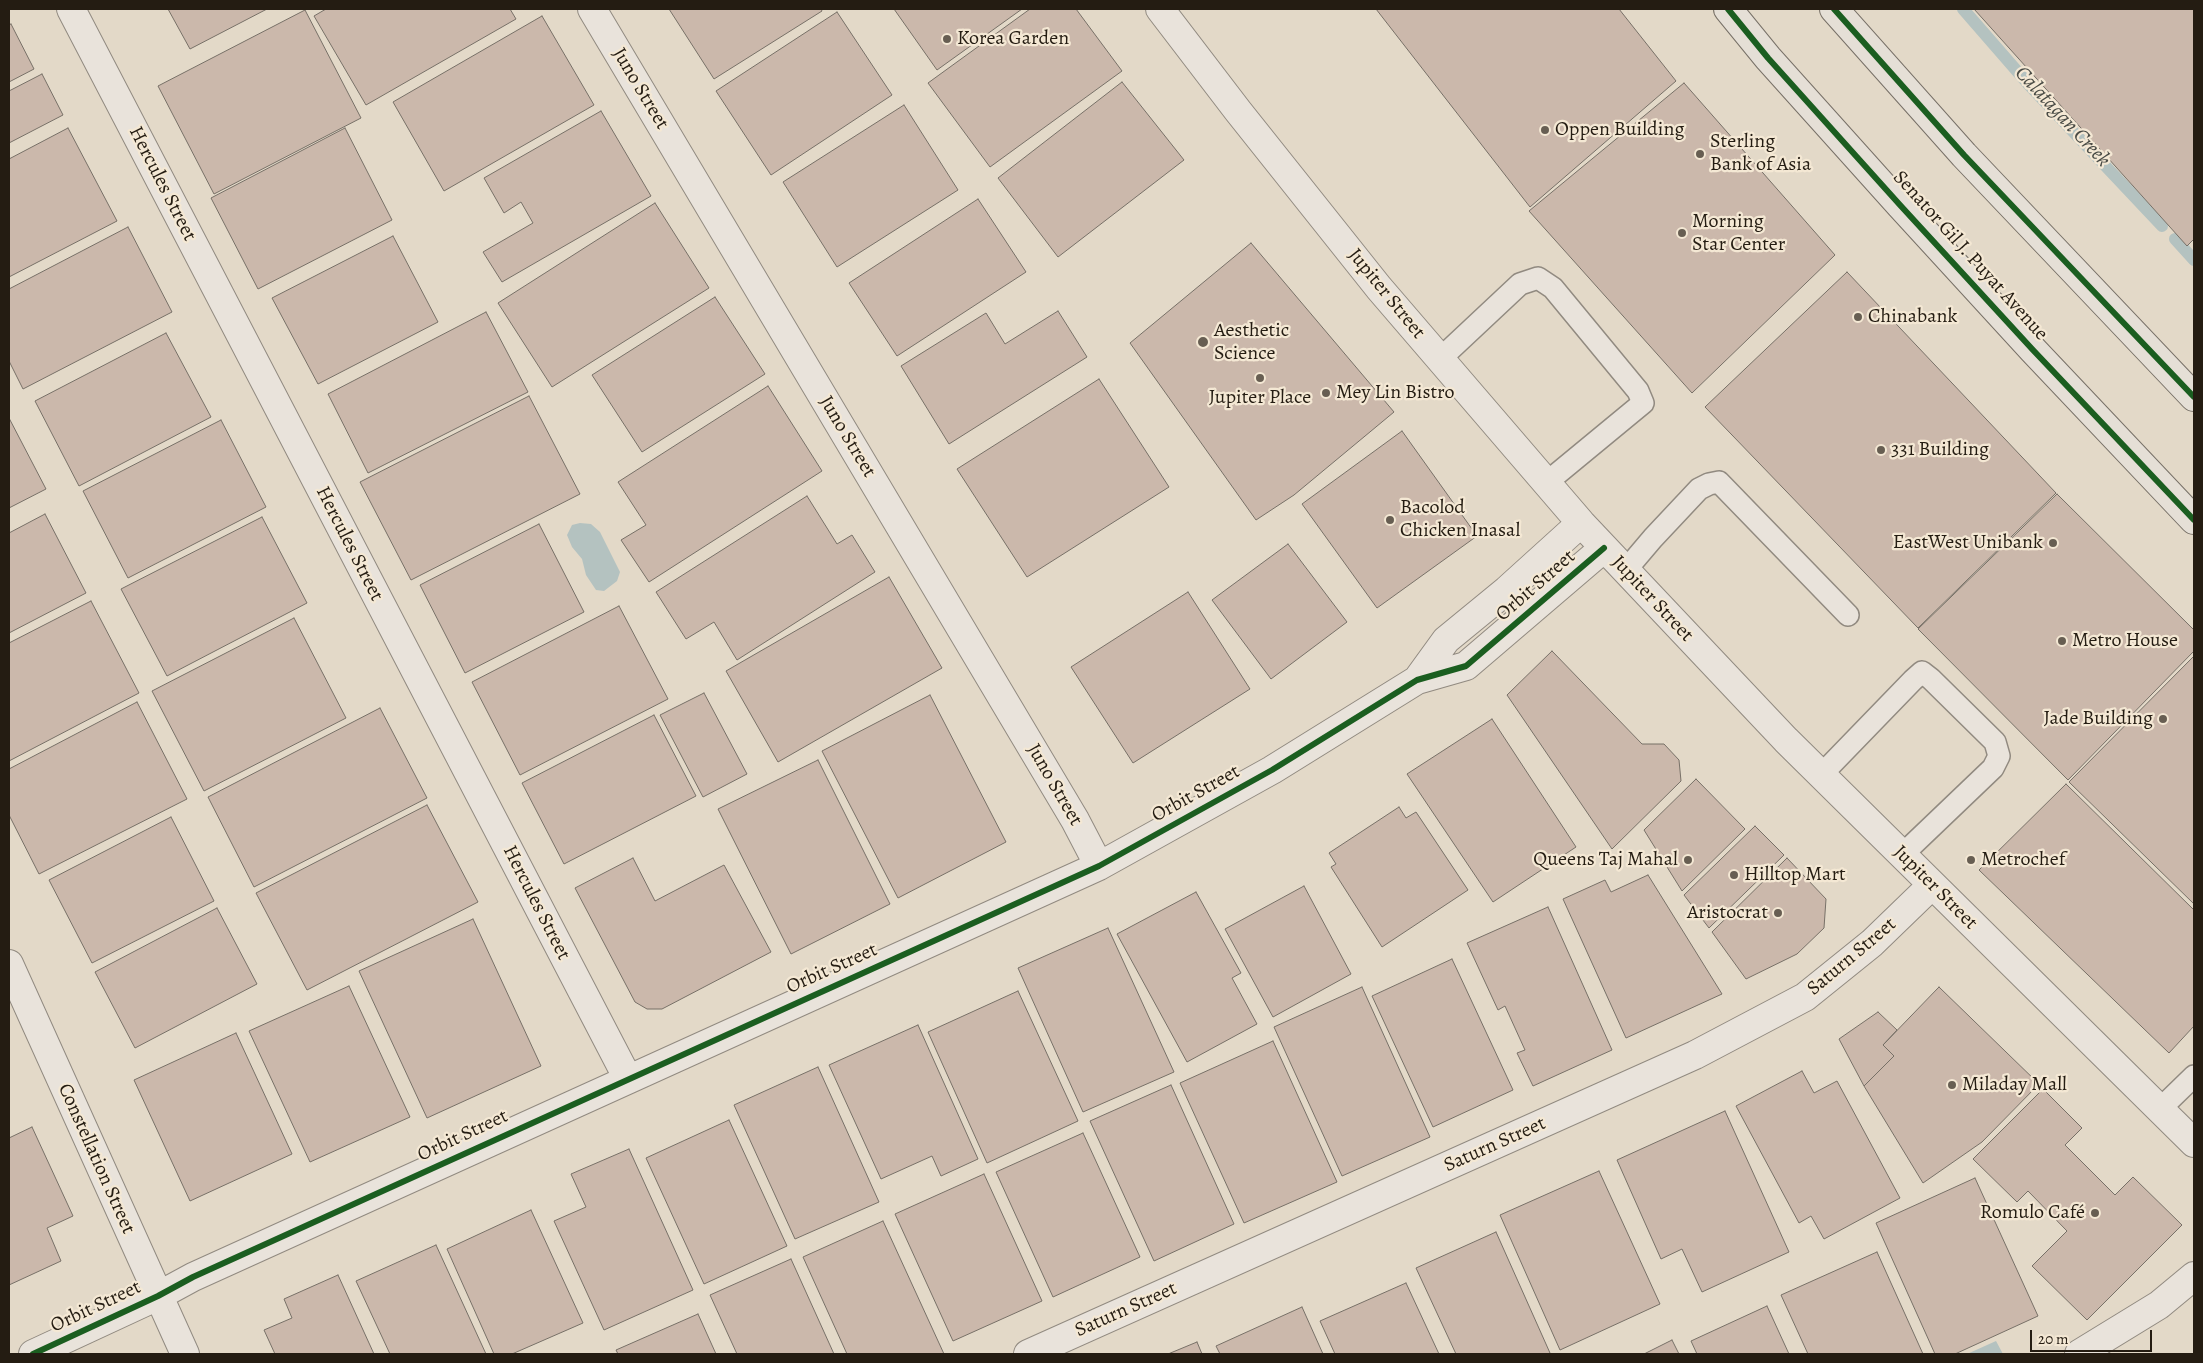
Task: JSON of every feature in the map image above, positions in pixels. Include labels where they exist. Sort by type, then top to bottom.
[{"type":"main road","name":"Senator Gil J. Puyat Avenue","points":[[1728,9],[1768,58],[2033,350],[2194,520]]},
{"type":"main road","points":[[1834,9],[1964,155],[2194,397]]},
{"type":"street","name":"Hercules Street","points":[[71,9],[628,1079]]},
{"type":"street","name":"Juno Street","points":[[592,9],[1070,812],[1100,866]]},
{"type":"street","name":"Jupiter Street","points":[[1160,9],[1238,111],[1379,288],[1581,524],[1821,775],[2194,1143]]},
{"type":"street","name":"Orbit Street","points":[[1417,680],[1446,640],[1581,524]]},
{"type":"street","name":"Orbit Street","points":[[33,1354],[158,1296],[193,1277],[1100,866],[1272,770],[1417,680],[1466,666],[1604,548]]},
{"type":"street","name":"Saturn Street","points":[[1028,1354],[1695,1055],[1805,997],[1872,943],[1932,886]]},
{"type":"street","name":"Constellation Street","points":[[9,964],[184,1354]]},
{"type":"street","points":[[2079,1354],[2159,1305],[2194,1276]]},
{"type":"lane","points":[[1440,359],[1520,284],[1538,278],[1552,288],[1638,391],[1643,403],[1546,483]]},
{"type":"lane","points":[[1625,572],[1653,538],[1700,489],[1709,484],[1719,482],[1848,615]]},
{"type":"lane","points":[[1821,775],[1922,672],[1932,679],[1995,742],[1999,756],[1993,768],[1903,854]]},
{"type":"lane","points":[[2159,1110],[2194,1076]]},
{"type":"shaded area","points":[[580,523],[591,524],[600,532],[620,572],[617,581],[604,591],[596,590],[586,575],[582,559],[572,547],[567,535],[572,525]]},
{"type":"shaded area","points":[[1996,1341],[2003,1354],[1967,1354]]},
{"type":"building","points":[[168,9],[267,9],[190,49]]},
{"type":"building","points":[[326,9],[510,9],[516,19],[366,105],[314,16]]},
{"type":"building","points":[[669,9],[821,9],[822,11],[714,79]]},
{"type":"building","name":"Korea Garden","points":[[894,9],[1022,9],[937,70]]},
{"type":"building","points":[[1030,9],[1076,9],[1122,71],[990,167],[928,83]]},
{"type":"building","name":"Oppen Building","points":[[1376,9],[1619,9],[1676,81],[1530,207]]},
{"type":"building","points":[[1974,9],[2194,9],[2194,239],[2187,246]]},
{"type":"building","points":[[305,10],[361,118],[214,194],[158,86]]},
{"type":"building","points":[[837,12],[892,95],[771,175],[716,91]]},
{"type":"building","points":[[542,16],[594,105],[444,191],[393,102]]},
{"type":"building","points":[[11,24],[34,69],[9,82],[9,25]]},
{"type":"building","points":[[42,74],[63,115],[9,143],[9,91]]},
{"type":"building","points":[[1122,82],[1184,160],[1058,257],[998,178]]},
{"type":"building","name":"Morning Star Center","points":[[1684,83],[1835,255],[1692,393],[1529,211]]},
{"type":"building","points":[[904,105],[958,190],[837,267],[783,182]]},
{"type":"building","points":[[601,111],[651,196],[502,282],[483,252],[533,223],[521,202],[504,213],[484,178]]},
{"type":"building","points":[[68,128],[117,221],[9,277],[9,159]]},
{"type":"building","points":[[345,128],[392,220],[258,289],[211,198]]},
{"type":"building","points":[[978,199],[1026,272],[897,356],[849,283]]},
{"type":"building","points":[[655,203],[709,288],[552,387],[498,303]]},
{"type":"building","points":[[128,227],[172,312],[23,389],[9,361],[9,289]]},
{"type":"building","points":[[393,236],[438,322],[318,384],[272,298]]},
{"type":"building","name":"Jupiter Place","points":[[1251,243],[1394,412],[1294,495],[1256,520],[1130,343]]},
{"type":"building","name":"331 Building","points":[[1847,272],[2056,493],[1918,628],[1705,407]]},
{"type":"building","points":[[715,297],[765,374],[642,452],[592,375]]},
{"type":"building","points":[[1058,311],[1087,357],[949,444],[901,366],[986,313],[1005,344]]},
{"type":"building","points":[[486,312],[528,392],[368,473],[328,394]]},
{"type":"building","points":[[166,333],[211,417],[79,486],[35,401]]},
{"type":"building","points":[[1099,379],[1169,487],[1027,577],[957,469]]},
{"type":"building","points":[[768,386],[822,471],[649,582],[621,540],[646,525],[618,482]]},
{"type":"building","points":[[529,396],[580,494],[411,580],[360,482]]},
{"type":"building","points":[[9,418],[46,489],[9,508]]},
{"type":"building","points":[[221,420],[266,507],[128,578],[83,491]]},
{"type":"building","name":"Bacolod Chicken Inasal","points":[[1402,431],[1477,536],[1377,608],[1302,504]]},
{"type":"building","name":"Metro House","points":[[2057,494],[2194,630],[2194,651],[2068,780],[1918,629]]},
{"type":"building","points":[[807,496],[837,544],[852,535],[875,572],[737,660],[714,622],[686,639],[656,592]]},
{"type":"building","points":[[45,514],[86,593],[9,633],[9,533]]},
{"type":"building","points":[[262,517],[307,603],[167,676],[121,589]]},
{"type":"building","points":[[539,524],[584,612],[465,673],[420,585]]},
{"type":"building","points":[[1288,544],[1347,622],[1271,679],[1212,600]]},
{"type":"building","points":[[889,577],[942,668],[778,762],[726,671]]},
{"type":"building","points":[[1188,592],[1250,689],[1133,763],[1071,667]]},
{"type":"building","points":[[91,601],[139,693],[9,761],[9,643]]},
{"type":"building","points":[[619,606],[668,699],[520,775],[472,682]]},
{"type":"building","points":[[294,618],[346,718],[204,791],[152,691]]},
{"type":"building","points":[[1552,651],[1642,744],[1664,744],[1679,760],[1681,781],[1612,849],[1507,695]]},
{"type":"building","name":"Jade Building","points":[[2194,656],[2194,904],[2069,782]]},
{"type":"building","points":[[704,693],[747,774],[703,797],[660,715]]},
{"type":"building","points":[[930,695],[1006,842],[898,898],[822,751]]},
{"type":"building","points":[[137,702],[187,799],[39,874],[9,815],[9,769]]},
{"type":"building","points":[[380,708],[427,798],[254,887],[208,797]]},
{"type":"building","points":[[654,715],[696,796],[564,864],[522,783]]},
{"type":"building","points":[[1492,719],[1576,847],[1493,902],[1407,774]]},
{"type":"building","points":[[818,760],[890,904],[791,954],[718,809]]},
{"type":"building","name":"Queens Taj Mahal","points":[[1696,779],[1745,829],[1682,891],[1644,830]]},
{"type":"building","points":[[2066,784],[2194,910],[2194,1026],[2169,1053],[1979,870]]},
{"type":"building","points":[[427,805],[478,902],[307,990],[256,893]]},
{"type":"building","points":[[1399,807],[1406,818],[1416,812],[1468,890],[1382,947],[1331,867],[1336,864],[1329,853]]},
{"type":"building","points":[[171,817],[214,901],[92,963],[49,880]]},
{"type":"building","name":"Hilltop Mart","points":[[1755,826],[1784,855],[1709,928],[1684,895]]},
{"type":"building","points":[[633,858],[655,901],[724,865],[771,952],[662,1009],[647,1009],[635,1002],[575,888]]},
{"type":"building","name":"Aristocrat","points":[[1787,858],[1826,899],[1824,928],[1797,954],[1746,979],[1712,932]]},
{"type":"building","points":[[1648,875],[1722,994],[1626,1038],[1563,899],[1605,880],[1611,892]]},
{"type":"building","points":[[1304,886],[1351,974],[1273,1017],[1225,929]]},
{"type":"building","points":[[1196,892],[1241,973],[1232,978],[1257,1024],[1187,1062],[1117,934]]},
{"type":"building","points":[[1548,907],[1612,1050],[1533,1086],[1517,1053],[1525,1050],[1505,1006],[1498,1010],[1467,943]]},
{"type":"building","points":[[217,908],[257,984],[135,1048],[95,972]]},
{"type":"building","points":[[473,919],[541,1066],[427,1118],[359,971]]},
{"type":"building","points":[[1108,928],[1174,1072],[1083,1112],[1018,968]]},
{"type":"building","points":[[1452,959],[1513,1090],[1433,1127],[1372,996]]},
{"type":"building","points":[[349,986],[410,1117],[310,1162],[249,1031]]},
{"type":"building","points":[[1362,987],[1430,1137],[1342,1176],[1274,1027]]},
{"type":"building","name":"Miladay Mall","points":[[1939,987],[2039,1084],[1982,1142],[1923,1183],[1864,1086],[1894,1056],[1883,1045]]},
{"type":"building","points":[[1018,991],[1078,1121],[987,1163],[928,1032]]},
{"type":"building","points":[[1878,1012],[1897,1030],[1883,1045],[1894,1056],[1864,1086],[1839,1039]]},
{"type":"building","points":[[918,1025],[978,1159],[941,1176],[932,1156],[881,1179],[829,1065]]},
{"type":"building","points":[[236,1033],[292,1154],[190,1201],[134,1080]]},
{"type":"building","points":[[1273,1041],[1337,1182],[1244,1223],[1180,1083]]},
{"type":"building","points":[[818,1067],[879,1202],[795,1239],[734,1105]]},
{"type":"building","points":[[1802,1071],[1814,1093],[1837,1081],[1900,1198],[1824,1239],[1811,1216],[1799,1223],[1736,1106]]},
{"type":"building","points":[[1171,1085],[1234,1224],[1154,1261],[1090,1121]]},
{"type":"building","points":[[2043,1089],[2082,1128],[2065,1145],[2115,1195],[2133,1177],[2182,1225],[2087,1320],[2032,1266],[2067,1231],[2028,1191],[2017,1202],[1973,1159]]},
{"type":"building","points":[[1725,1111],[1789,1252],[1702,1292],[1682,1249],[1661,1259],[1617,1160]]},
{"type":"building","points":[[729,1120],[787,1246],[704,1284],[646,1158]]},
{"type":"building","points":[[32,1127],[73,1216],[47,1228],[61,1261],[9,1285],[9,1138]]},
{"type":"building","points":[[1083,1133],[1140,1257],[1053,1297],[996,1172]]},
{"type":"building","points":[[629,1149],[693,1290],[604,1330],[554,1221],[586,1207],[571,1174]]},
{"type":"building","points":[[1599,1171],[1660,1304],[1560,1350],[1500,1215]]},
{"type":"building","points":[[984,1174],[1042,1301],[953,1341],[895,1214]]},
{"type":"building","points":[[1975,1178],[2038,1316],[1955,1354],[1935,1354],[1876,1223]]},
{"type":"building","points":[[531,1210],[583,1323],[512,1354],[494,1354],[447,1249]]},
{"type":"building","points":[[883,1221],[944,1354],[847,1354],[803,1257]]},
{"type":"building","points":[[1496,1232],[1550,1353],[1456,1354],[1416,1268]]},
{"type":"building","points":[[436,1245],[486,1354],[390,1354],[356,1281]]},
{"type":"building","points":[[1877,1252],[1923,1354],[1808,1354],[1781,1295]]},
{"type":"building","points":[[791,1259],[834,1354],[737,1354],[710,1295]]},
{"type":"building","points":[[338,1275],[374,1354],[275,1354],[264,1330],[292,1318],[284,1299]]},
{"type":"building","points":[[1406,1283],[1439,1354],[1335,1354],[1320,1321]]},
{"type":"building","points":[[1767,1306],[1789,1354],[1697,1354],[1691,1341]]},
{"type":"building","points":[[1302,1307],[1323,1354],[1220,1354],[1216,1346]]},
{"type":"building","points":[[698,1314],[716,1354],[618,1354],[616,1350]]},
{"type":"building","points":[[1672,1340],[1679,1354],[1644,1354]]},
{"type":"building","points":[[1197,1342],[1202,1354],[1168,1354]]},
{"type":"waterway","name":"Calatagan Creek","points":[[1963,9],[2030,86],[2162,226]]},
{"type":"waterway","name":"Calatagan Creek","points":[[2175,239],[2194,260]]},
{"type":"cycle path","points":[[1728,9],[1768,58],[1900,205],[2033,350],[2194,520]]},
{"type":"cycle path","points":[[1834,9],[1964,155],[2194,397]]},
{"type":"cycle path","points":[[33,1354],[158,1296],[193,1277],[1099,866],[1272,770],[1417,680],[1466,666],[1604,548]]},
{"type":"place","name":"Korea Garden","points":[[947,39]]},
{"type":"place","name":"Oppen Building","points":[[1545,130]]},
{"type":"place","name":"Sterling Bank of Asia","points":[[1700,154]]},
{"type":"place","name":"Morning Star Center","points":[[1682,233]]},
{"type":"place","name":"Chinabank","points":[[1858,317]]},
{"type":"place","name":"Aesthetic Science","points":[[1203,342]]},
{"type":"place","name":"Jupiter Place","points":[[1260,378]]},
{"type":"place","name":"Mey Lin Bistro","points":[[1326,393]]},
{"type":"place","name":"331 Building","points":[[1881,450]]},
{"type":"place","name":"Bacolod Chicken Inasal","points":[[1390,520]]},
{"type":"place","name":"EastWest Unibank","points":[[2053,543]]},
{"type":"place","name":"Metro House","points":[[2062,641]]},
{"type":"place","name":"Jade Building","points":[[2163,719]]},
{"type":"place","name":"Queens Taj Mahal","points":[[1688,860]]},
{"type":"place","name":"Metrochef","points":[[1971,860]]},
{"type":"place","name":"Hilltop Mart","points":[[1734,875]]},
{"type":"place","name":"Aristocrat","points":[[1778,913]]},
{"type":"place","name":"Miladay Mall","points":[[1952,1085]]},
{"type":"place","name":"Romulo Café","points":[[2095,1213]]}]
